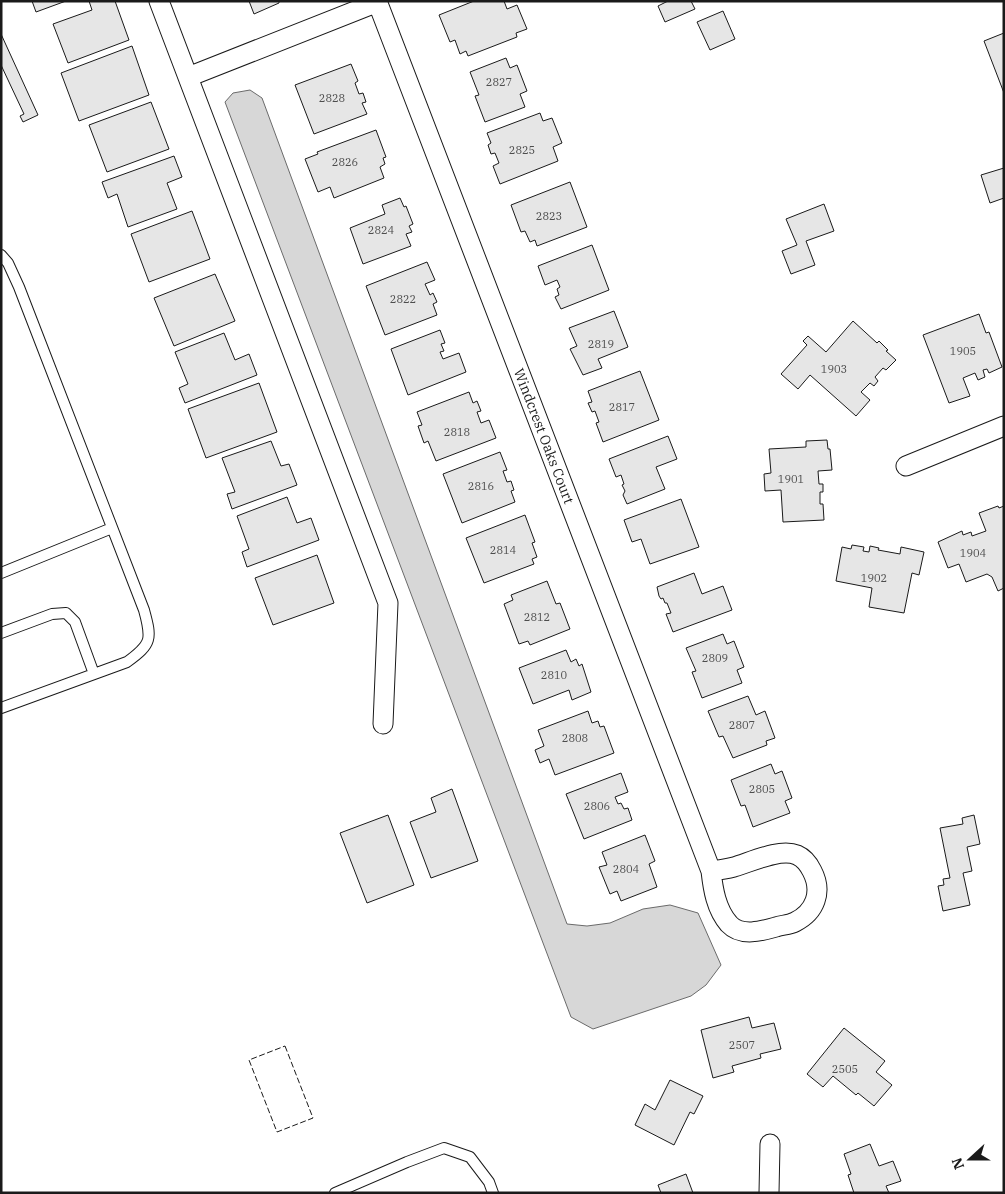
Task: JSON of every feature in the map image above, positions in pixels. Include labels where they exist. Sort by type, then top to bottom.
[{"type":"street","points":[[159,1],[388,603],[383,724]]},
{"type":"street","points":[[188,77],[378,2]]},
{"type":"street","name":"Windcrest Oaks Court","points":[[378,2],[711,870],[714,895],[722,914],[730,925],[744,932],[763,931],[794,922],[809,912],[817,899],[818,886],[814,874],[807,862],[797,855],[775,854],[732,868],[711,870]]},
{"type":"street","points":[[906,466],[1004,426]]},
{"type":"street","points":[[769,1193],[770,1144]]},
{"type":"lane","points":[[1,256],[8,263],[19,288],[144,610],[149,629],[148,642],[140,653],[127,662],[1,708]]},
{"type":"lane","points":[[1,573],[112,528]]},
{"type":"lane","points":[[1,633],[52,614],[66,613],[75,622],[94,674]]},
{"type":"lane","points":[[335,1193],[444,1148],[470,1157],[489,1182],[493,1193]]},
{"type":"shaded area","points":[[250,90],[262,98],[567,924],[587,926],[610,923],[643,909],[670,905],[698,913],[721,965],[706,985],[691,996],[593,1029],[571,1017],[225,102],[233,93]]},
{"type":"building","points":[[32,1],[66,1],[36,12]]},
{"type":"building","points":[[89,1],[115,1],[129,40],[68,63],[53,24],[92,10]]},
{"type":"building","points":[[249,1],[279,1],[279,3],[254,14]]},
{"type":"building","points":[[474,1],[504,1],[507,9],[517,5],[527,29],[516,33],[517,37],[468,56],[466,51],[460,54],[455,40],[450,42],[439,15]]},
{"type":"building","points":[[668,1],[691,1],[695,9],[665,22],[658,6]]},
{"type":"building","points":[[723,11],[735,39],[710,50],[697,22]]},
{"type":"building","points":[[1004,33],[1004,93],[984,41]]},
{"type":"building","points":[[1,34],[38,115],[23,122],[20,116],[24,114],[1,65]]},
{"type":"building","points":[[132,46],[149,95],[79,121],[61,73]]},
{"type":"building","points":[[506,58],[510,68],[517,65],[527,91],[520,94],[525,107],[485,122],[475,96],[479,95],[470,72]]},
{"type":"building","points":[[351,64],[358,81],[355,83],[359,94],[363,93],[366,102],[362,103],[367,114],[314,134],[295,85]]},
{"type":"building","points":[[151,102],[169,149],[107,172],[89,125]]},
{"type":"building","points":[[540,113],[543,121],[552,118],[562,143],[553,147],[558,161],[500,184],[493,166],[499,163],[495,153],[491,154],[488,145],[491,143],[487,133]]},
{"type":"building","points":[[376,130],[386,157],[383,158],[385,164],[380,167],[384,178],[334,198],[330,187],[318,192],[305,159],[318,154],[317,152]]},
{"type":"building","points":[[174,156],[182,177],[167,183],[177,209],[128,227],[117,194],[108,198],[102,182]]},
{"type":"building","points":[[1004,168],[1004,198],[990,203],[981,175]]},
{"type":"building","points":[[570,182],[587,227],[537,246],[535,240],[530,242],[525,231],[521,232],[511,205]]},
{"type":"building","points":[[400,198],[404,207],[406,206],[413,224],[409,226],[412,232],[406,234],[411,246],[363,264],[350,228],[385,214],[382,205]]},
{"type":"building","points":[[824,204],[834,231],[806,241],[815,265],[791,274],[782,251],[797,245],[786,219]]},
{"type":"building","points":[[192,211],[210,259],[149,282],[131,234]]},
{"type":"building","points":[[592,245],[609,290],[561,309],[555,297],[559,295],[557,289],[560,287],[557,280],[545,285],[538,266]]},
{"type":"building","points":[[427,262],[435,280],[425,284],[430,295],[433,293],[437,302],[433,304],[437,315],[385,335],[366,286]]},
{"type":"building","points":[[215,274],[235,321],[174,346],[154,298]]},
{"type":"building","points":[[614,311],[628,347],[598,359],[602,368],[583,375],[570,349],[577,346],[569,328]]},
{"type":"building","points":[[979,314],[986,333],[989,332],[1002,367],[989,373],[987,369],[983,370],[985,377],[978,380],[975,373],[963,378],[970,396],[949,403],[923,335]]},
{"type":"building","points":[[853,321],[877,343],[879,341],[896,360],[886,370],[883,368],[875,377],[878,381],[874,386],[870,383],[861,392],[870,400],[856,416],[810,375],[798,389],[781,374],[807,345],[803,341],[808,336],[826,352]]},
{"type":"building","points":[[440,330],[445,343],[441,344],[444,351],[440,352],[443,359],[459,353],[466,372],[408,395],[391,349]]},
{"type":"building","points":[[224,333],[235,360],[249,354],[257,375],[185,403],[179,388],[188,384],[175,352]]},
{"type":"building","points":[[640,371],[659,420],[603,442],[596,423],[599,422],[595,411],[592,412],[588,403],[592,402],[588,391]]},
{"type":"building","points":[[259,383],[277,432],[206,458],[188,409]]},
{"type":"building","points":[[469,392],[473,403],[477,401],[481,411],[477,412],[481,423],[489,420],[496,438],[436,461],[428,441],[424,443],[418,426],[422,425],[417,412]]},
{"type":"building","points":[[668,436],[677,459],[656,467],[665,489],[627,504],[623,495],[625,491],[621,475],[616,477],[609,459]]},
{"type":"building","points":[[827,440],[832,470],[818,471],[819,484],[823,484],[823,492],[820,492],[820,504],[823,504],[824,520],[783,522],[781,490],[765,491],[764,474],[771,473],[769,449],[806,447],[806,441]]},
{"type":"building","points":[[271,441],[281,466],[289,464],[297,485],[232,509],[227,494],[235,492],[222,458]]},
{"type":"building","points":[[500,452],[507,470],[503,471],[507,482],[511,481],[514,490],[511,491],[515,502],[462,523],[443,474]]},
{"type":"building","points":[[287,497],[297,523],[311,518],[319,540],[247,567],[242,552],[249,549],[237,516]]},
{"type":"building","points":[[681,499],[699,547],[650,564],[641,539],[632,542],[624,520]]},
{"type":"building","points":[[998,506],[999,508],[1004,506],[1004,588],[998,591],[992,577],[987,574],[966,582],[959,564],[948,568],[938,542],[962,531],[963,535],[971,532],[972,536],[986,531],[979,513]]},
{"type":"building","points":[[525,515],[535,542],[532,543],[537,557],[532,559],[534,564],[484,583],[466,538]]},
{"type":"building","points":[[852,545],[864,547],[863,551],[869,552],[870,546],[879,548],[878,550],[900,554],[901,547],[924,552],[919,575],[912,573],[904,613],[869,607],[872,588],[836,581],[842,547],[851,549]]},
{"type":"building","points":[[317,555],[334,603],[273,625],[255,578]]},
{"type":"building","points":[[694,573],[702,594],[723,586],[732,610],[673,632],[666,614],[671,613],[667,603],[659,596],[657,587]]},
{"type":"building","points":[[547,581],[556,604],[560,603],[570,629],[530,645],[528,641],[519,644],[504,604],[513,600],[511,595]]},
{"type":"building","points":[[723,634],[727,644],[734,641],[744,667],[737,670],[742,683],[702,698],[692,672],[696,671],[686,648]]},
{"type":"building","points":[[566,650],[571,662],[576,659],[579,666],[582,664],[591,692],[572,700],[569,690],[533,704],[519,668]]},
{"type":"building","points":[[748,696],[756,715],[765,711],[775,738],[766,741],[767,745],[733,758],[723,736],[719,737],[708,711]]},
{"type":"building","points":[[588,711],[592,723],[598,721],[600,727],[604,726],[614,753],[555,775],[549,759],[540,763],[535,750],[544,746],[538,730]]},
{"type":"building","points":[[771,764],[775,774],[782,771],[792,798],[785,801],[790,813],[753,827],[745,805],[741,806],[731,780]]},
{"type":"building","points":[[621,773],[628,792],[615,797],[618,804],[621,803],[624,809],[628,808],[632,820],[584,839],[566,794]]},
{"type":"building","points":[[452,789],[478,861],[431,878],[410,822],[436,812],[431,798]]},
{"type":"building","points":[[388,815],[414,885],[367,903],[340,833]]},
{"type":"building","points":[[974,815],[980,844],[967,847],[972,871],[963,873],[970,905],[943,911],[938,886],[944,885],[943,879],[950,878],[940,828],[963,824],[962,818]]},
{"type":"building","points":[[645,835],[655,861],[649,864],[657,887],[621,901],[617,891],[610,894],[599,867],[607,865],[602,852]]},
{"type":"building","points":[[749,1017],[752,1028],[774,1023],[781,1049],[760,1054],[761,1058],[732,1066],[734,1072],[713,1078],[701,1030]]},
{"type":"building","points":[[844,1028],[885,1061],[876,1072],[892,1085],[874,1106],[858,1093],[856,1095],[833,1076],[823,1087],[807,1074]]},
{"type":"building","points":[[670,1080],[703,1096],[694,1114],[690,1112],[674,1145],[635,1125],[645,1104],[655,1110]]},
{"type":"building","points":[[870,1144],[879,1166],[893,1161],[901,1181],[886,1186],[889,1193],[854,1193],[848,1175],[851,1174],[844,1154]]},
{"type":"building","points":[[686,1174],[693,1193],[661,1193],[658,1185]]},
{"type":"fence","points":[[285,1046],[313,1118],[277,1132],[249,1060],[285,1046]]}]
